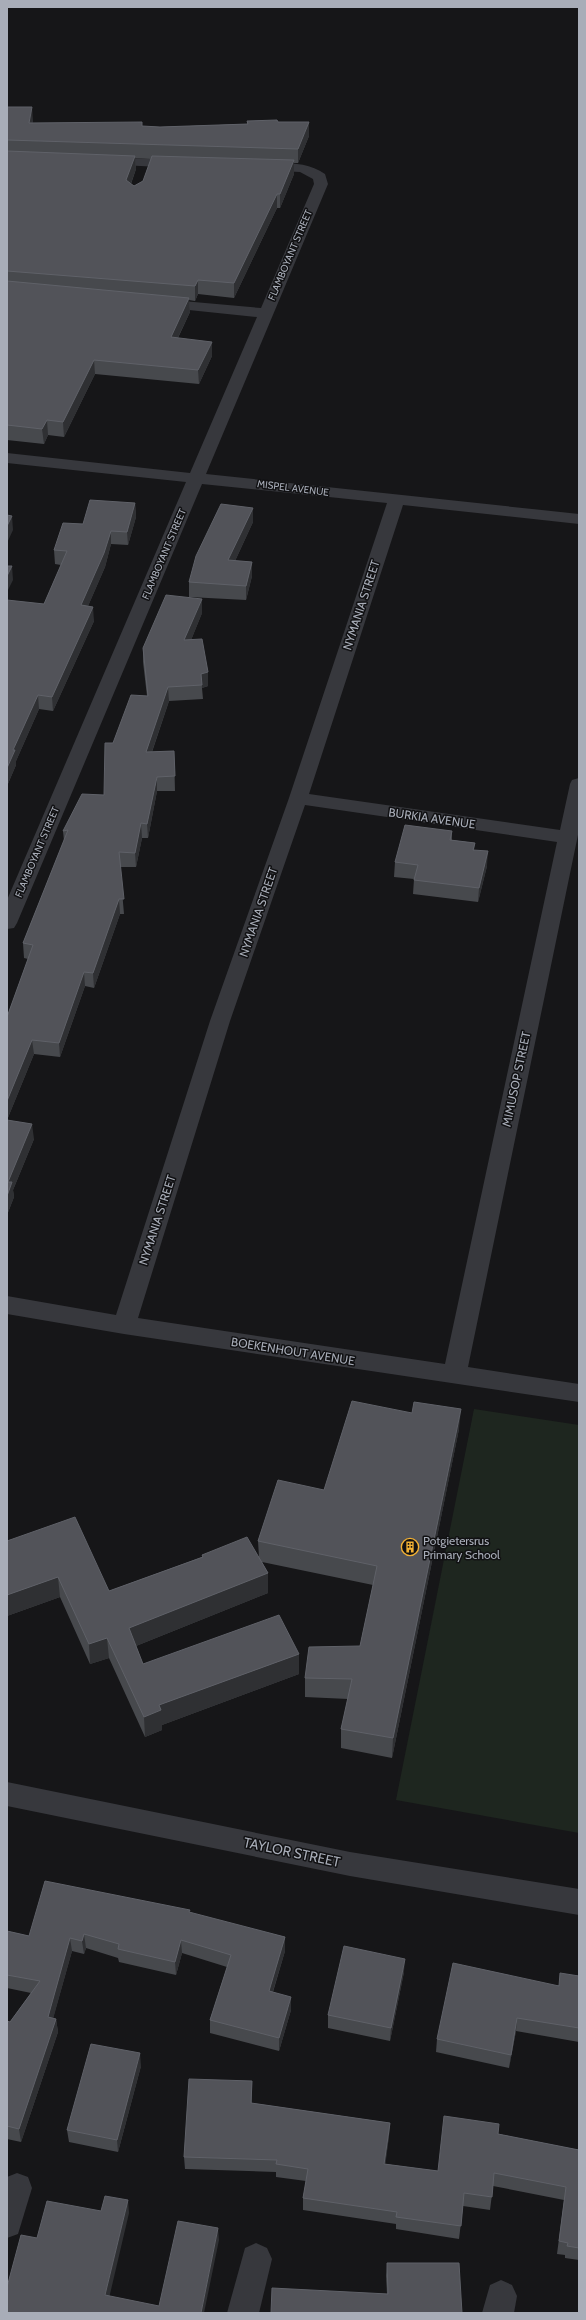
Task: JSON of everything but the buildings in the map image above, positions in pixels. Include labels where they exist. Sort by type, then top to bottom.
[{"type":"street","points":[[96,161],[145,169],[195,164]]},
{"type":"street","name":"FLAMBOYANT STREET","points":[[7,923],[321,184],[320,177],[315,172],[305,169],[250,166]]},
{"type":"street","points":[[148,302],[266,313]]},
{"type":"street","name":"MISPEL AVENUE","points":[[7,458],[197,477],[579,520]]},
{"type":"street","name":"NYMANIA STREET","points":[[124,1325],[220,1021],[298,798],[396,500]]},
{"type":"street","name":"MIMUSOP STREET","points":[[455,1375],[566,837],[579,784]]},
{"type":"street","name":"BURKIA AVENUE","points":[[298,798],[566,837]]},
{"type":"street","name":"BOEKENHOUT AVENUE","points":[[7,1305],[124,1325],[579,1393]]},
{"type":"street","name":"TAYLOR STREET","points":[[7,1794],[350,1864],[579,1902]]},
{"type":"street","points":[[7,2223],[17,2188]]},
{"type":"street","points":[[243,2313],[256,2259]]},
{"type":"shaded area","points":[[474,1409],[579,1425],[579,1833],[396,1800]]},
{"type":"place","name":"Potgietersrus Primary School","points":[[410,1547]]}]
